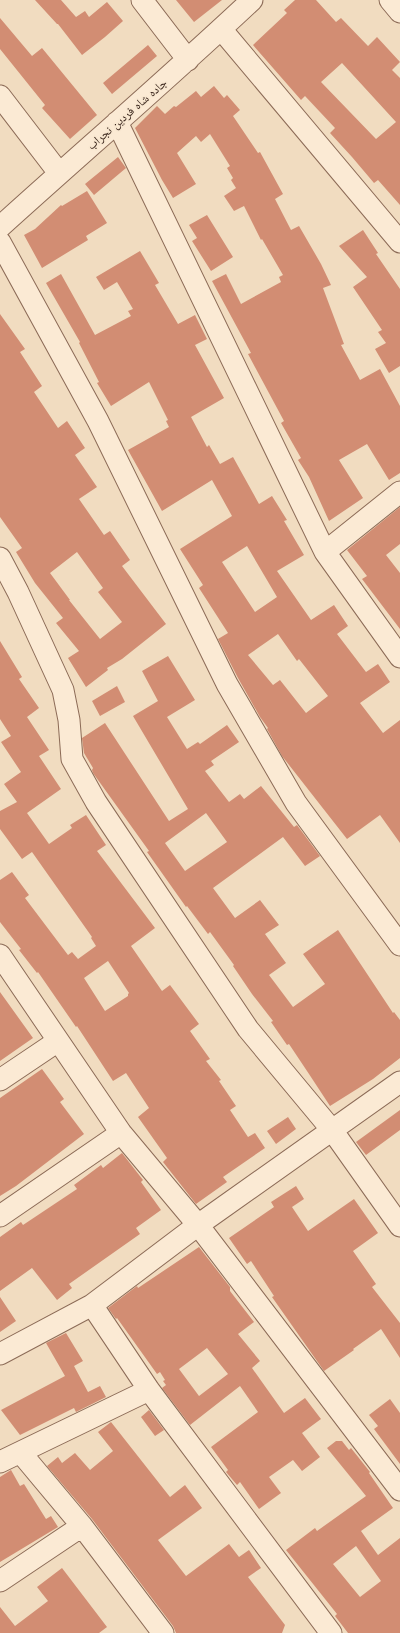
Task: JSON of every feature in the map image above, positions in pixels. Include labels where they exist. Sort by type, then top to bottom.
[{"type":"street","points":[[142,0],[188,60]]},
{"type":"street","name":"جاده شاه فردین نجراب","points":[[0,227],[188,60],[252,0]]},
{"type":"street","points":[[390,0],[400,12]]},
{"type":"street","points":[[221,29],[400,242]]},
{"type":"street","points":[[0,96],[59,173]]},
{"type":"street","points":[[117,122],[325,552],[400,657]]},
{"type":"street","points":[[0,242],[98,421],[231,691],[296,804],[400,945]]},
{"type":"street","points":[[325,552],[400,492]]},
{"type":"street","points":[[0,558],[18,592],[64,690],[69,720],[72,759],[96,802],[248,1029],[332,1130],[400,1226]]},
{"type":"street","points":[[0,955],[121,1133],[198,1225],[400,1490]]},
{"type":"street","points":[[0,1080],[58,1040]]},
{"type":"street","points":[[0,1354],[92,1305],[198,1225],[400,1082]]},
{"type":"street","points":[[0,1216],[121,1133]]},
{"type":"street","points":[[92,1305],[149,1390],[331,1633]]},
{"type":"street","points":[[0,1462],[149,1390]]},
{"type":"street","points":[[21,1452],[82,1526],[163,1633]]},
{"type":"street","points":[[0,1582],[82,1526]]},
{"type":"building","points":[[35,0],[61,0],[76,17],[85,11],[89,17],[107,2],[123,21],[82,55],[58,24]]},
{"type":"building","points":[[176,0],[222,0],[194,22]]},
{"type":"building","points":[[295,0],[316,0],[336,22],[341,18],[368,46],[377,37],[400,62],[392,70],[400,78],[400,205],[378,180],[374,183],[330,133],[335,128],[305,96],[301,100],[253,45],[287,13],[284,10]],"holes":[[[342,63],[396,122],[376,139],[321,82]]]},
{"type":"building","points":[[0,18],[32,56],[42,48],[97,115],[70,139],[42,108],[45,105],[0,49]]},
{"type":"building","points":[[148,45],[157,56],[112,94],[103,83]]},
{"type":"building","points":[[214,86],[224,98],[227,95],[240,110],[233,116],[258,153],[260,152],[283,194],[275,199],[291,230],[299,226],[321,264],[331,285],[323,288],[344,344],[341,345],[360,380],[380,369],[400,406],[400,473],[389,480],[367,444],[339,460],[363,498],[329,521],[309,477],[298,460],[301,458],[281,423],[284,421],[248,354],[251,353],[212,281],[226,274],[241,304],[281,282],[279,277],[283,275],[262,239],[261,240],[244,206],[234,211],[224,196],[236,188],[231,180],[233,178],[227,168],[230,166],[210,134],[201,142],[196,136],[177,153],[196,184],[173,198],[135,128],[157,106],[165,114],[196,91],[201,97]]},
{"type":"building","points":[[118,157],[126,168],[94,195],[85,184]]},
{"type":"building","points":[[87,191],[107,223],[86,236],[88,240],[42,268],[24,235],[35,229],[61,205],[62,206]]},
{"type":"building","points":[[207,215],[233,257],[211,271],[192,241],[197,238],[189,225]]},
{"type":"building","points":[[363,230],[378,253],[376,254],[400,289],[400,366],[389,373],[375,349],[386,343],[378,332],[382,330],[353,287],[367,277],[339,246]]},
{"type":"building","points":[[140,251],[159,283],[155,285],[178,324],[195,315],[207,339],[195,345],[224,398],[191,417],[207,447],[209,445],[220,464],[233,457],[259,504],[272,496],[287,520],[284,521],[304,555],[277,571],[311,620],[334,605],[348,626],[337,634],[366,672],[378,664],[390,682],[360,703],[383,733],[400,720],[400,843],[380,815],[347,839],[282,756],[267,729],[268,728],[260,717],[238,678],[218,639],[228,633],[199,588],[203,585],[180,549],[232,516],[212,480],[162,511],[128,450],[169,427],[166,421],[168,420],[149,382],[111,406],[97,383],[99,382],[79,343],[80,342],[46,283],[61,274],[95,335],[131,316],[128,311],[133,309],[117,282],[104,290],[96,277]],"holes":[[[247,546],[277,597],[255,612],[222,562]],[[278,634],[297,661],[299,659],[328,696],[306,713],[280,680],[273,685],[248,655]]]},
{"type":"building","points":[[0,314],[25,349],[20,352],[42,386],[34,392],[58,428],[67,421],[85,448],[75,455],[97,487],[79,499],[104,535],[110,531],[130,560],[122,566],[166,624],[122,659],[107,668],[108,670],[86,687],[68,658],[79,651],[56,623],[63,618],[35,583],[16,552],[22,548],[0,517]],"holes":[[[77,552],[103,588],[98,592],[122,622],[100,639],[50,573]]]},
{"type":"building","points":[[400,507],[400,544],[386,555],[400,573],[400,629],[362,579],[367,576],[347,550]]},
{"type":"building","points":[[0,641],[22,677],[19,679],[39,708],[27,717],[49,750],[39,756],[61,789],[27,813],[49,844],[72,828],[70,825],[86,815],[106,845],[97,851],[155,928],[131,946],[162,991],[170,985],[199,1024],[190,1031],[210,1059],[206,1061],[221,1080],[219,1081],[236,1106],[230,1110],[248,1137],[255,1133],[265,1148],[223,1177],[227,1182],[196,1204],[163,1162],[167,1158],[138,1117],[149,1108],[126,1073],[113,1081],[77,1026],[76,1027],[38,972],[37,973],[19,950],[21,949],[0,922],[0,880],[12,872],[29,895],[25,898],[68,955],[72,952],[78,959],[96,946],[91,938],[92,937],[32,852],[22,859],[0,829],[0,811],[17,802],[4,784],[21,772],[1,742],[11,736],[0,719]],"holes":[[[108,961],[129,993],[128,996],[105,1011],[84,978]]]},
{"type":"building","points":[[168,656],[195,700],[167,717],[187,749],[198,742],[200,744],[227,725],[239,742],[211,761],[214,765],[205,771],[229,802],[240,794],[244,799],[261,786],[294,827],[297,825],[320,856],[305,866],[283,837],[213,888],[235,918],[260,900],[279,925],[265,934],[286,963],[269,975],[293,1007],[325,984],[303,954],[338,930],[393,1013],[394,1012],[400,1020],[400,1058],[373,1079],[330,1106],[289,1044],[287,1045],[271,1022],[273,1021],[252,994],[233,966],[234,965],[210,932],[208,934],[187,906],[186,907],[147,852],[149,851],[93,773],[93,768],[84,753],[82,738],[105,723],[169,821],[188,809],[133,716],[158,701],[142,671]],"holes":[[[206,813],[227,842],[185,871],[165,843]]]},
{"type":"building","points":[[117,686],[125,702],[100,716],[92,701]]},
{"type":"building","points":[[0,992],[33,1038],[0,1061]]},
{"type":"building","points":[[42,1069],[64,1099],[60,1102],[84,1134],[16,1186],[0,1196],[0,1098]]},
{"type":"building","points":[[400,1110],[400,1130],[366,1155],[356,1142]]},
{"type":"building","points":[[288,1117],[296,1129],[276,1144],[267,1131]]},
{"type":"building","points":[[122,1153],[143,1180],[141,1182],[161,1210],[136,1228],[140,1234],[69,1284],[72,1288],[57,1300],[32,1268],[0,1291],[0,1237],[21,1222],[23,1225],[77,1189],[74,1185],[101,1165],[103,1168]]},
{"type":"building","points":[[296,1186],[304,1199],[292,1207],[308,1231],[354,1199],[378,1233],[353,1251],[376,1284],[372,1287],[400,1323],[400,1358],[381,1329],[324,1371],[272,1297],[274,1296],[251,1261],[247,1264],[229,1238],[274,1207],[271,1202]]},
{"type":"building","points":[[199,1247],[230,1287],[230,1291],[254,1322],[238,1334],[260,1361],[252,1368],[284,1413],[305,1398],[321,1419],[302,1433],[320,1457],[302,1471],[293,1460],[269,1477],[281,1493],[259,1509],[240,1482],[237,1485],[226,1472],[228,1470],[211,1447],[258,1412],[240,1386],[190,1425],[162,1388],[166,1385],[160,1372],[157,1374],[117,1318],[116,1319],[108,1308],[137,1286],[138,1288]],"holes":[[[207,1348],[228,1374],[199,1396],[179,1369]]]},
{"type":"building","points":[[0,1297],[16,1321],[0,1332]]},
{"type":"building","points":[[66,1333],[83,1361],[74,1366],[88,1392],[100,1386],[106,1397],[76,1412],[74,1408],[20,1435],[1,1410],[65,1376],[46,1343]]},
{"type":"building","points":[[390,1399],[400,1413],[400,1464],[374,1429],[378,1426],[369,1415]]},
{"type":"building","points":[[149,1410],[164,1430],[155,1436],[141,1417]]},
{"type":"building","points":[[111,1422],[170,1497],[185,1485],[202,1508],[158,1540],[186,1576],[229,1544],[239,1557],[249,1550],[261,1568],[248,1577],[285,1625],[282,1633],[176,1633],[173,1626],[92,1519],[47,1466],[58,1457],[62,1463],[75,1453],[90,1470],[113,1451],[98,1432]]},
{"type":"building","points":[[336,1441],[342,1441],[349,1450],[351,1448],[370,1472],[369,1473],[393,1508],[361,1531],[378,1555],[400,1538],[400,1633],[348,1633],[335,1616],[337,1614],[286,1550],[315,1528],[317,1531],[366,1496],[327,1448]],"holes":[[[356,1546],[381,1581],[360,1597],[333,1564]]]},
{"type":"building","points":[[11,1470],[20,1486],[24,1484],[46,1519],[51,1516],[58,1527],[0,1562],[0,1477]]},
{"type":"building","points":[[62,1568],[107,1627],[99,1633],[0,1633],[0,1607],[15,1626],[48,1601],[37,1587]]}]
